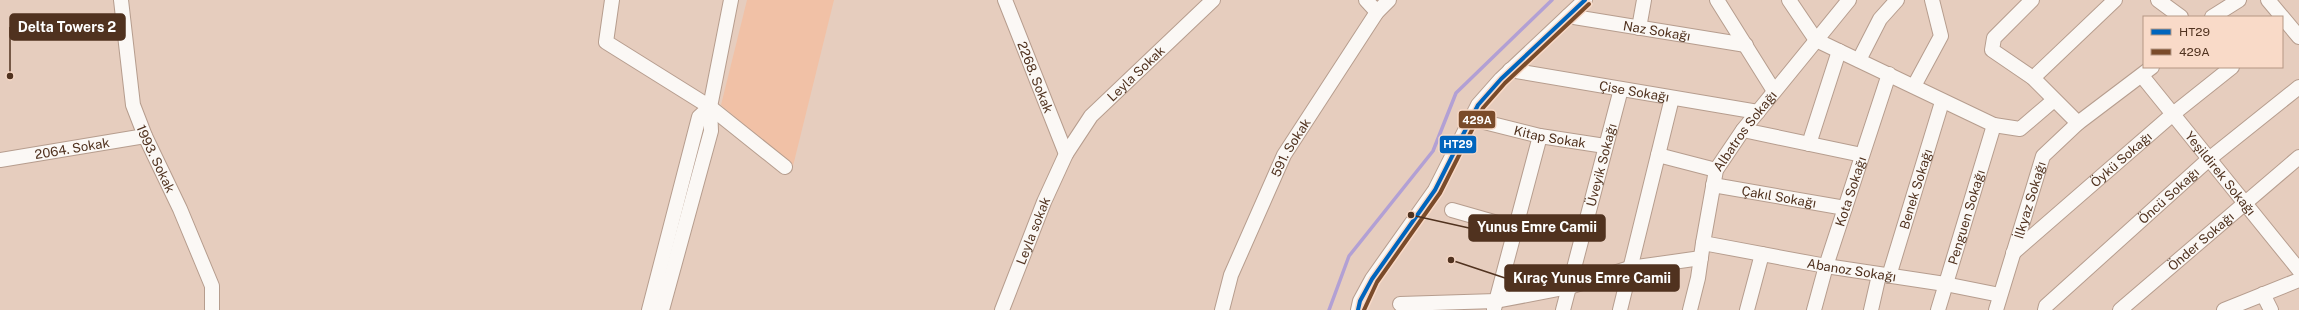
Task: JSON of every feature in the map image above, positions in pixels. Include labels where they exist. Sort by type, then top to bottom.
[{"type":"street","name":"1993. Sokak","points":[[121,0],[133,105],[145,136],[180,209],[212,286],[212,310]]},
{"type":"street","points":[[612,0],[606,42],[710,107],[785,168]]},
{"type":"street","points":[[662,310],[711,131],[710,107],[731,0]]},
{"type":"street","name":"2268. Sokak","points":[[1006,0],[1066,154]]},
{"type":"street","name":"Leyla Sokak","points":[[1066,154],[1090,116],[1213,0]]},
{"type":"street","points":[[1366,0],[1377,12]]},
{"type":"street","name":"591. Sokak","points":[[1222,310],[1231,275],[1284,155],[1377,12],[1389,0]]},
{"type":"street","points":[[1358,310],[1360,300],[1372,279],[1435,190],[1472,120],[1478,105],[1510,70],[1585,0]]},
{"type":"street","points":[[1640,28],[1644,0]]},
{"type":"street","points":[[1718,0],[1774,91]]},
{"type":"street","points":[[1789,0],[1816,40],[1914,86],[1942,102],[1994,125],[2020,129],[2054,100]]},
{"type":"street","name":"Albatros Sokağı","points":[[1690,310],[1701,258],[1702,243],[1716,170],[1743,130],[1848,0]]},
{"type":"street","points":[[1859,60],[1880,19],[1897,0]]},
{"type":"street","points":[[1914,86],[1941,36],[1932,0]]},
{"type":"street","points":[[2032,0],[1994,38],[1992,50],[2034,78],[2078,123]]},
{"type":"street","points":[[2034,78],[2115,0]]},
{"type":"street","points":[[2158,0],[2180,16]]},
{"type":"street","points":[[2214,16],[2239,0]]},
{"type":"street","points":[[2268,0],[2279,16]]},
{"type":"street","name":"Naz Sokağı","points":[[1568,16],[1746,45]]},
{"type":"street","points":[[2285,25],[2299,37]]},
{"type":"street","points":[[1809,144],[1839,51]]},
{"type":"street","name":"Öykü Sokağı","points":[[2012,253],[2173,114],[2231,68]]},
{"type":"street","name":"Çise Sokağı","points":[[1510,70],[1758,112]]},
{"type":"street","name":"Yeşildirek Sokağı","points":[[2147,71],[2173,114],[2299,270]]},
{"type":"street","name":"İlkyaz Sokağı","points":[[1996,310],[2012,253],[2043,156],[2078,123],[2147,71]]},
{"type":"street","name":"Kota Sokağı","points":[[1814,310],[1826,266],[1889,74]]},
{"type":"street","name":"Öncü Sokağı","points":[[2045,310],[2046,306],[2209,159],[2299,87]]},
{"type":"street","name":"Üveyik Sokağı","points":[[1563,310],[1621,89]]},
{"type":"street","points":[[1620,310],[1672,98]]},
{"type":"street","name":"Benek Sokağı","points":[[1871,310],[1942,102]]},
{"type":"street","points":[[649,310],[699,118],[710,107]]},
{"type":"street","name":"Kitap Sokak","points":[[1472,120],[1540,136],[1605,146]]},
{"type":"street","name":"Penguen Sokağı","points":[[1938,310],[1994,125]]},
{"type":"street","points":[[1743,130],[1862,155]]},
{"type":"street","name":"2064. Sokak","points":[[0,160],[145,136]]},
{"type":"street","points":[[1495,306],[1540,136]]},
{"type":"street","name":"Leyla sokak","points":[[1002,310],[1044,202],[1066,154]]},
{"type":"street","points":[[1658,155],[1716,170]]},
{"type":"street","name":"Önder Sokağı","points":[[2120,310],[2299,157]]},
{"type":"street","name":"Çakıl Sokağı","points":[[1713,186],[1845,208]]},
{"type":"street","points":[[1452,210],[1515,228]]},
{"type":"street","name":"Abanoz Sokağı","points":[[1702,243],[1826,266],[1945,284],[2000,295]]},
{"type":"street","points":[[1747,310],[1762,254]]},
{"type":"street","points":[[1400,304],[1495,306],[1569,287],[1630,268],[1701,258]]},
{"type":"street","points":[[2226,310],[2299,280]]},
{"type":"street","points":[[2263,294],[2271,310]]},
{"type":"shaded area","points":[[747,0],[834,0],[793,166],[721,105]]},
{"type":"waterway","points":[[1329,310],[1349,256],[1433,151],[1456,93],[1552,0]]},
{"type":"transit line","name":"HT29","points":[[1358,310],[1360,301],[1372,279],[1435,190],[1478,105],[1501,79],[1585,0]]},
{"type":"transit line","name":"429A","points":[[1364,310],[1377,282],[1440,193],[1483,108],[1505,83],[1589,4]]},
{"type":"place","name":"Delta Towers 2","points":[[10,76]]},
{"type":"place","name":"Yunus Emre Camii","points":[[1411,215]]},
{"type":"place","name":"Kıraç Yunus Emre Camii","points":[[1451,260]]}]
